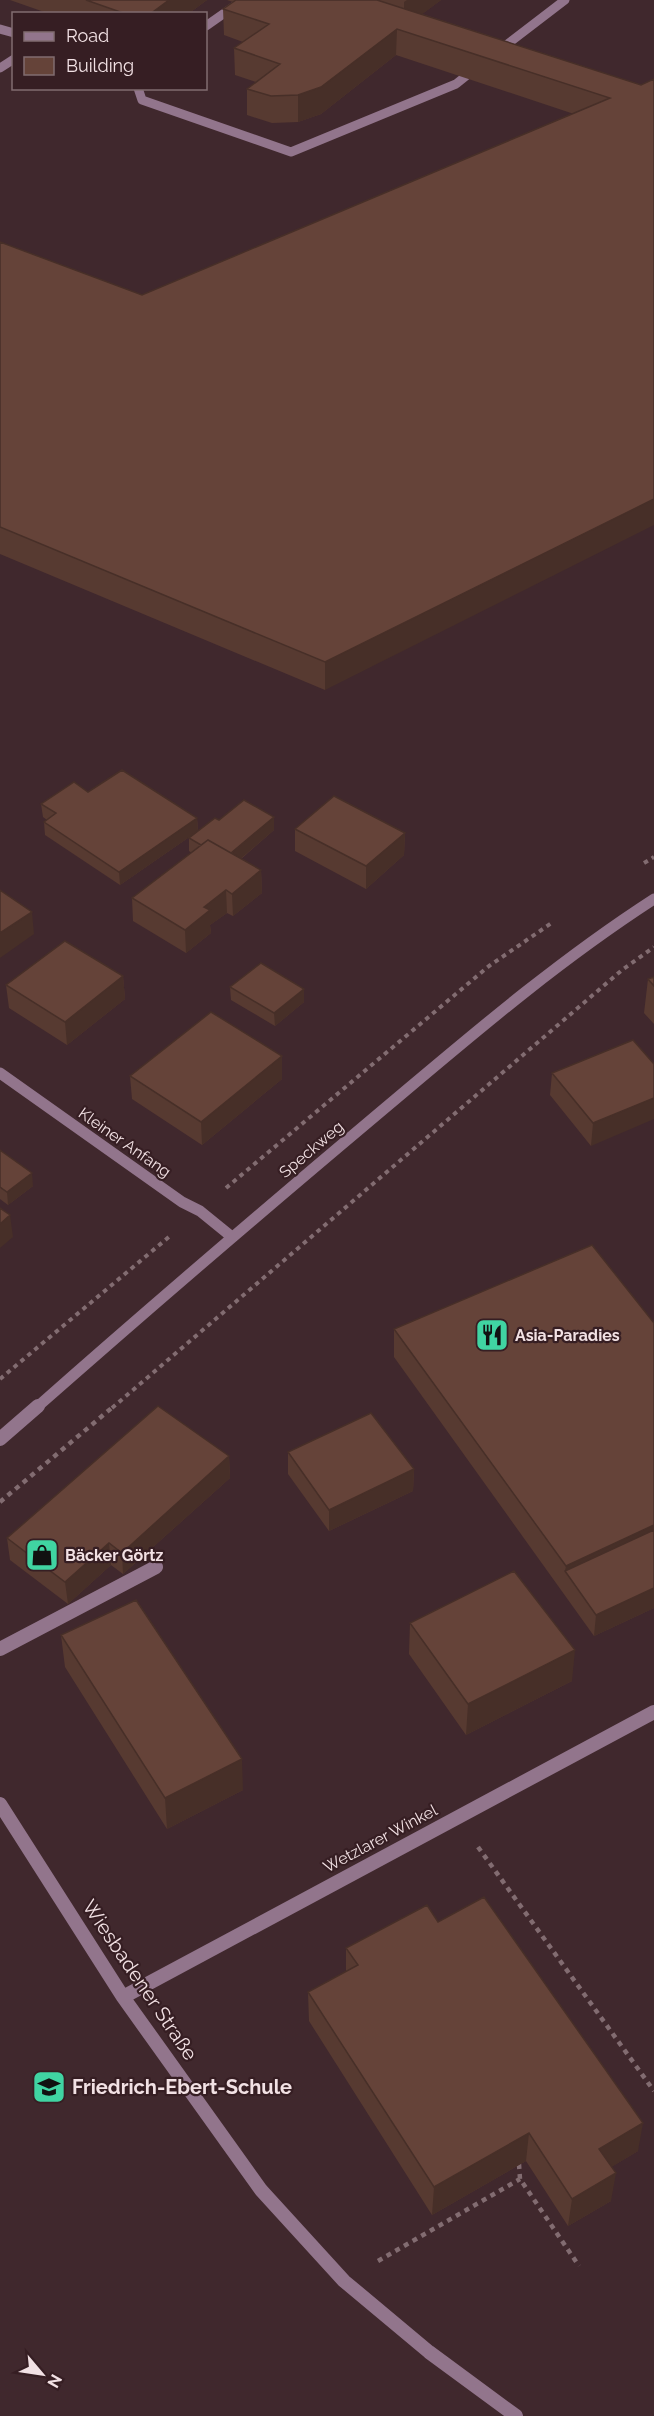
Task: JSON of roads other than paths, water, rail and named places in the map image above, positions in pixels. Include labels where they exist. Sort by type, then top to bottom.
[{"type":"street","points":[[207,25],[243,0]]},
{"type":"street","points":[[492,56],[565,0]]},
{"type":"street","points":[[139,90],[142,99],[291,152],[456,84],[483,63]]},
{"type":"street","name":"Speckweg","points":[[0,1439],[232,1237],[525,990],[594,938],[654,899]]},
{"type":"street","name":"Kleiner Anfang","points":[[0,1073],[182,1202],[200,1211],[232,1237]]},
{"type":"street","points":[[0,1648],[156,1567]]},
{"type":"street","name":"Wetzlarer Winkel","points":[[123,1997],[654,1712]]},
{"type":"street","name":"Wiesbadener Straße","points":[[0,1804],[123,1997],[261,2190],[344,2281],[429,2352],[516,2416]]},
{"type":"place","name":"Asia-Paradies","points":[[492,1335]]},
{"type":"place","name":"Bäcker Görtz","points":[[42,1555]]},
{"type":"place","name":"Friedrich-Ebert-Schule","points":[[49,2087]]}]
